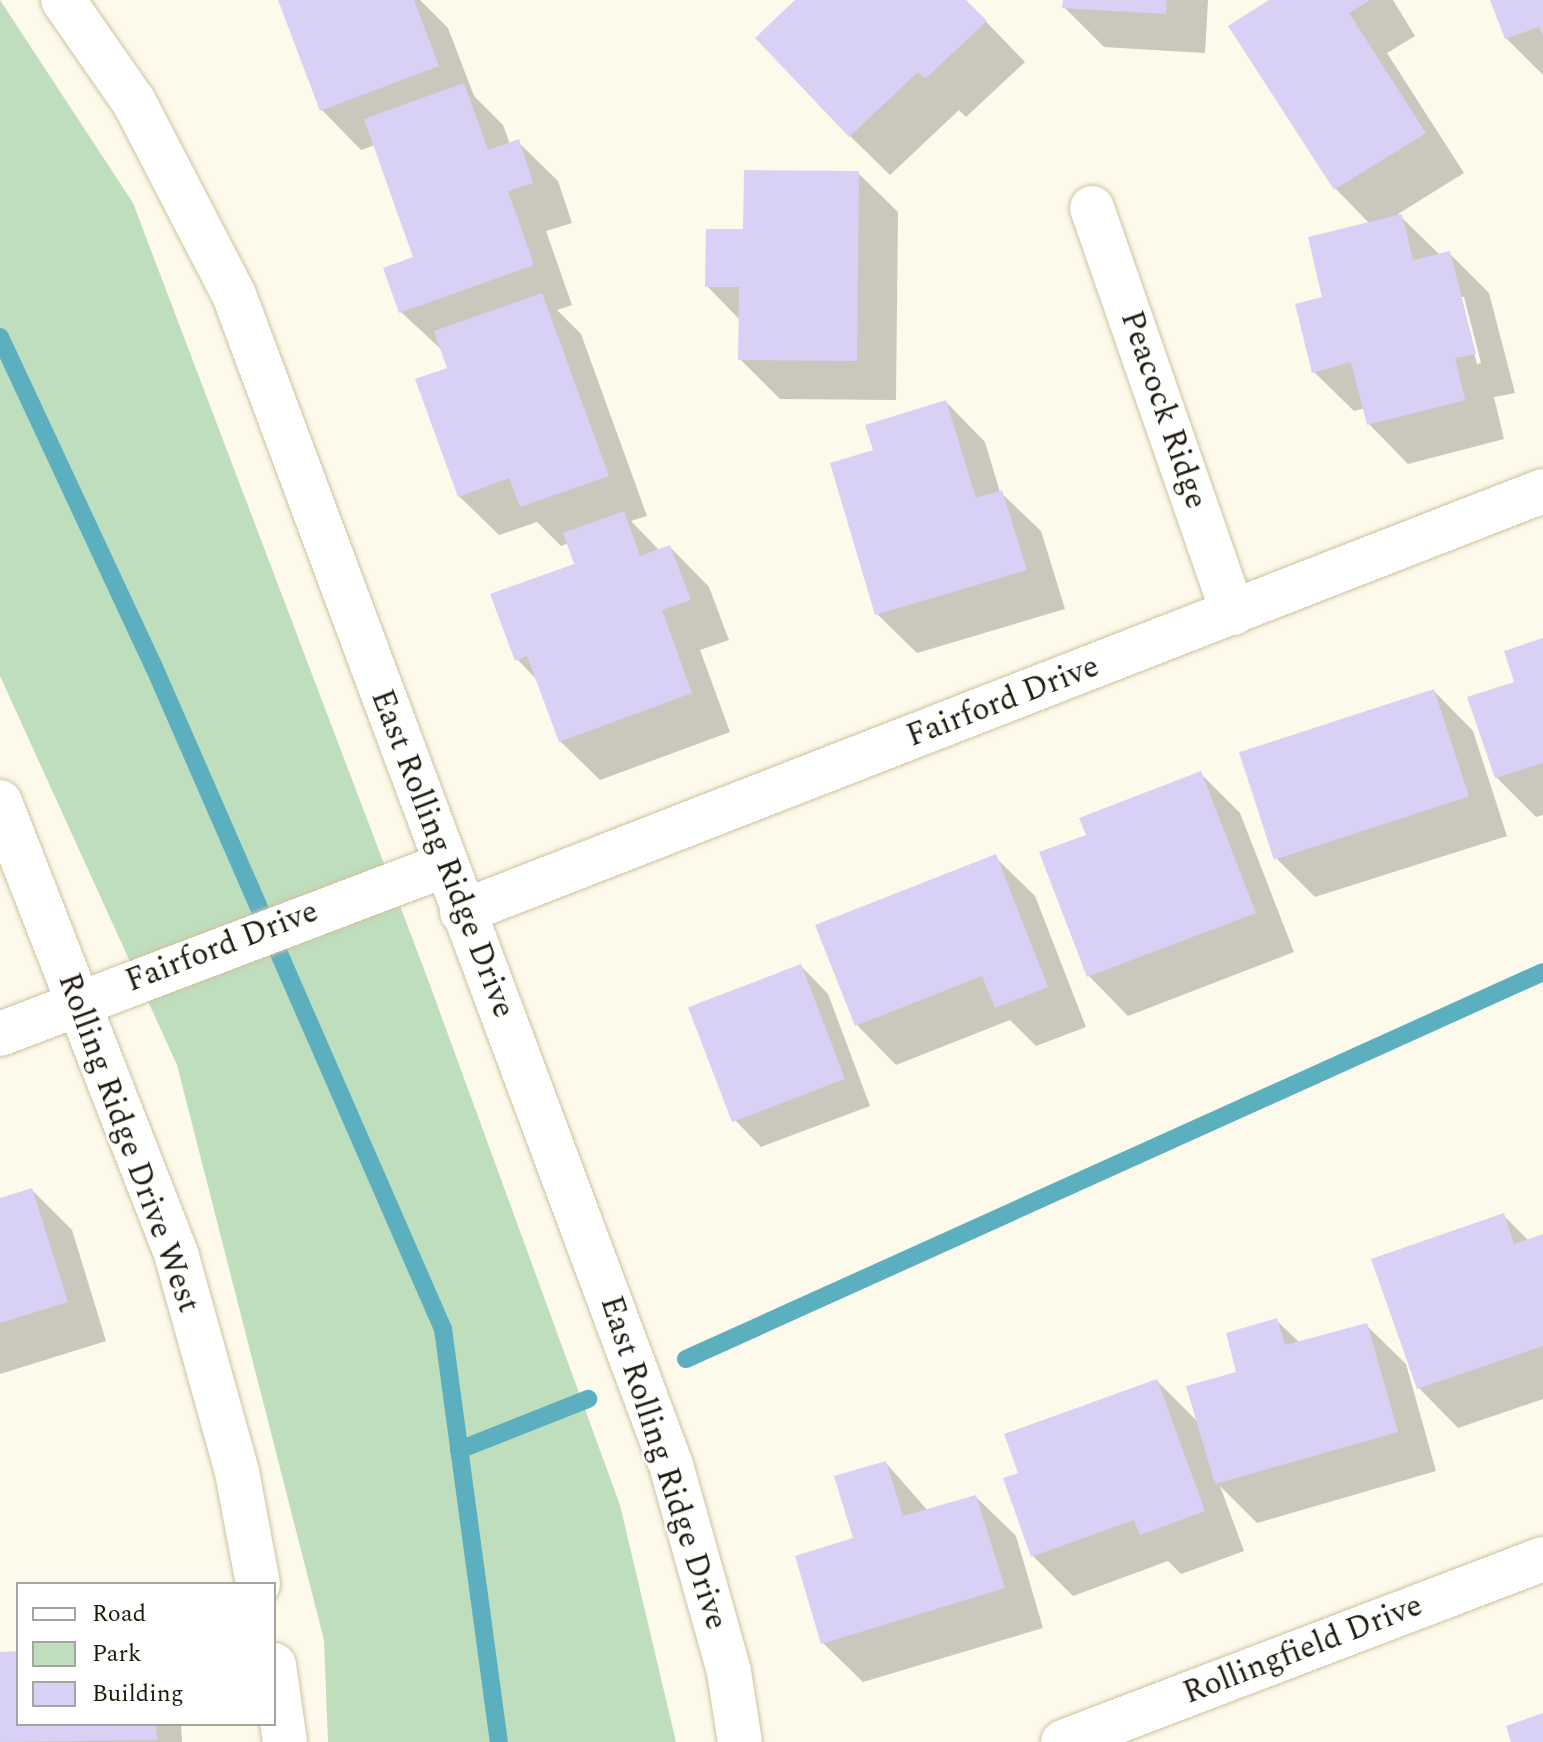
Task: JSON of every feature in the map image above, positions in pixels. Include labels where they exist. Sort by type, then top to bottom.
[{"type":"street","name":"East Rolling Ridge Drive","points":[[63,0],[134,102],[234,295],[671,1465],[729,1672],[740,1742]]},
{"type":"street","name":"Peacock Ridge","points":[[1092,208],[1233,613]]},
{"type":"street","name":"Fairford Drive","points":[[462,912],[1543,491]]},
{"type":"street","name":"Rolling Ridge Drive West","points":[[0,802],[177,1257],[237,1472],[258,1582]]},
{"type":"street","name":"Fairford Drive","points":[[0,1034],[351,897],[445,865]]},
{"type":"street","name":"Rollingfield Drive","points":[[1063,1742],[1543,1559]]},
{"type":"street","points":[[276,1679],[285,1742]]},
{"type":"green space","points":[[0,0],[133,203],[427,977],[620,1505],[676,1742],[328,1742],[324,1640],[177,1065],[0,676]]},
{"type":"building","points":[[278,0],[414,0],[439,66],[320,111]]},
{"type":"building","points":[[795,0],[966,0],[987,21],[925,79],[918,72],[849,137],[755,38]]},
{"type":"building","points":[[1063,0],[1167,0],[1166,14],[1062,8]]},
{"type":"building","points":[[1269,0],[1370,0],[1349,13],[1426,133],[1334,190],[1228,26]]},
{"type":"building","points":[[1490,0],[1543,0],[1543,36],[1539,27],[1505,39]]},
{"type":"building","points":[[464,83],[488,150],[519,139],[533,183],[508,191],[534,265],[399,313],[383,268],[413,257],[364,119]]},
{"type":"building","points":[[744,170],[859,171],[857,361],[738,360],[739,287],[705,287],[706,229],[743,229]]},
{"type":"building","points":[[1402,214],[1413,260],[1450,251],[1476,354],[1455,358],[1465,400],[1367,425],[1351,362],[1312,373],[1295,304],[1322,297],[1308,237]]},
{"type":"building","points":[[542,293],[609,476],[520,507],[509,478],[458,497],[415,379],[447,368],[434,331]]},
{"type":"building","points":[[946,400],[976,498],[1002,490],[1027,570],[875,615],[830,463],[873,450],[865,425]]},
{"type":"building","points":[[624,511],[640,556],[670,545],[691,600],[662,610],[692,693],[559,742],[527,656],[515,661],[490,594],[574,564],[563,533]]},
{"type":"building","points":[[1543,638],[1543,763],[1495,778],[1467,697],[1514,682],[1504,651]]},
{"type":"building","points":[[1434,689],[1469,796],[1274,860],[1239,752]]},
{"type":"building","points":[[1201,771],[1256,913],[1087,977],[1039,852],[1086,835],[1079,818]]},
{"type":"building","points":[[996,854],[1048,987],[995,1008],[982,976],[855,1026],[815,925]]},
{"type":"building","points":[[801,964],[845,1079],[732,1122],[688,1007]]},
{"type":"building","points":[[32,1188],[68,1302],[0,1323],[0,1198]]},
{"type":"building","points":[[1504,1213],[1514,1244],[1543,1234],[1543,1346],[1417,1389],[1371,1259]]},
{"type":"building","points":[[1277,1318],[1285,1345],[1367,1323],[1398,1432],[1215,1484],[1186,1386],[1236,1372],[1226,1333]]},
{"type":"building","points":[[1157,1379],[1205,1511],[1140,1535],[1134,1520],[1031,1557],[1003,1478],[1018,1473],[1004,1434]]},
{"type":"building","points":[[886,1461],[903,1516],[976,1495],[1005,1588],[821,1644],[795,1556],[853,1538],[834,1476]]},
{"type":"building","points":[[16,1651],[16,1726],[156,1726],[157,1740],[0,1742],[0,1652]]},
{"type":"building","points":[[1543,1713],[1543,1742],[1511,1742],[1506,1726]]},
{"type":"waterway","points":[[0,337],[154,667],[443,1329],[499,1742]]},
{"type":"waterway","points":[[686,1359],[1543,972]]},
{"type":"waterway","points":[[459,1450],[588,1399]]}]
